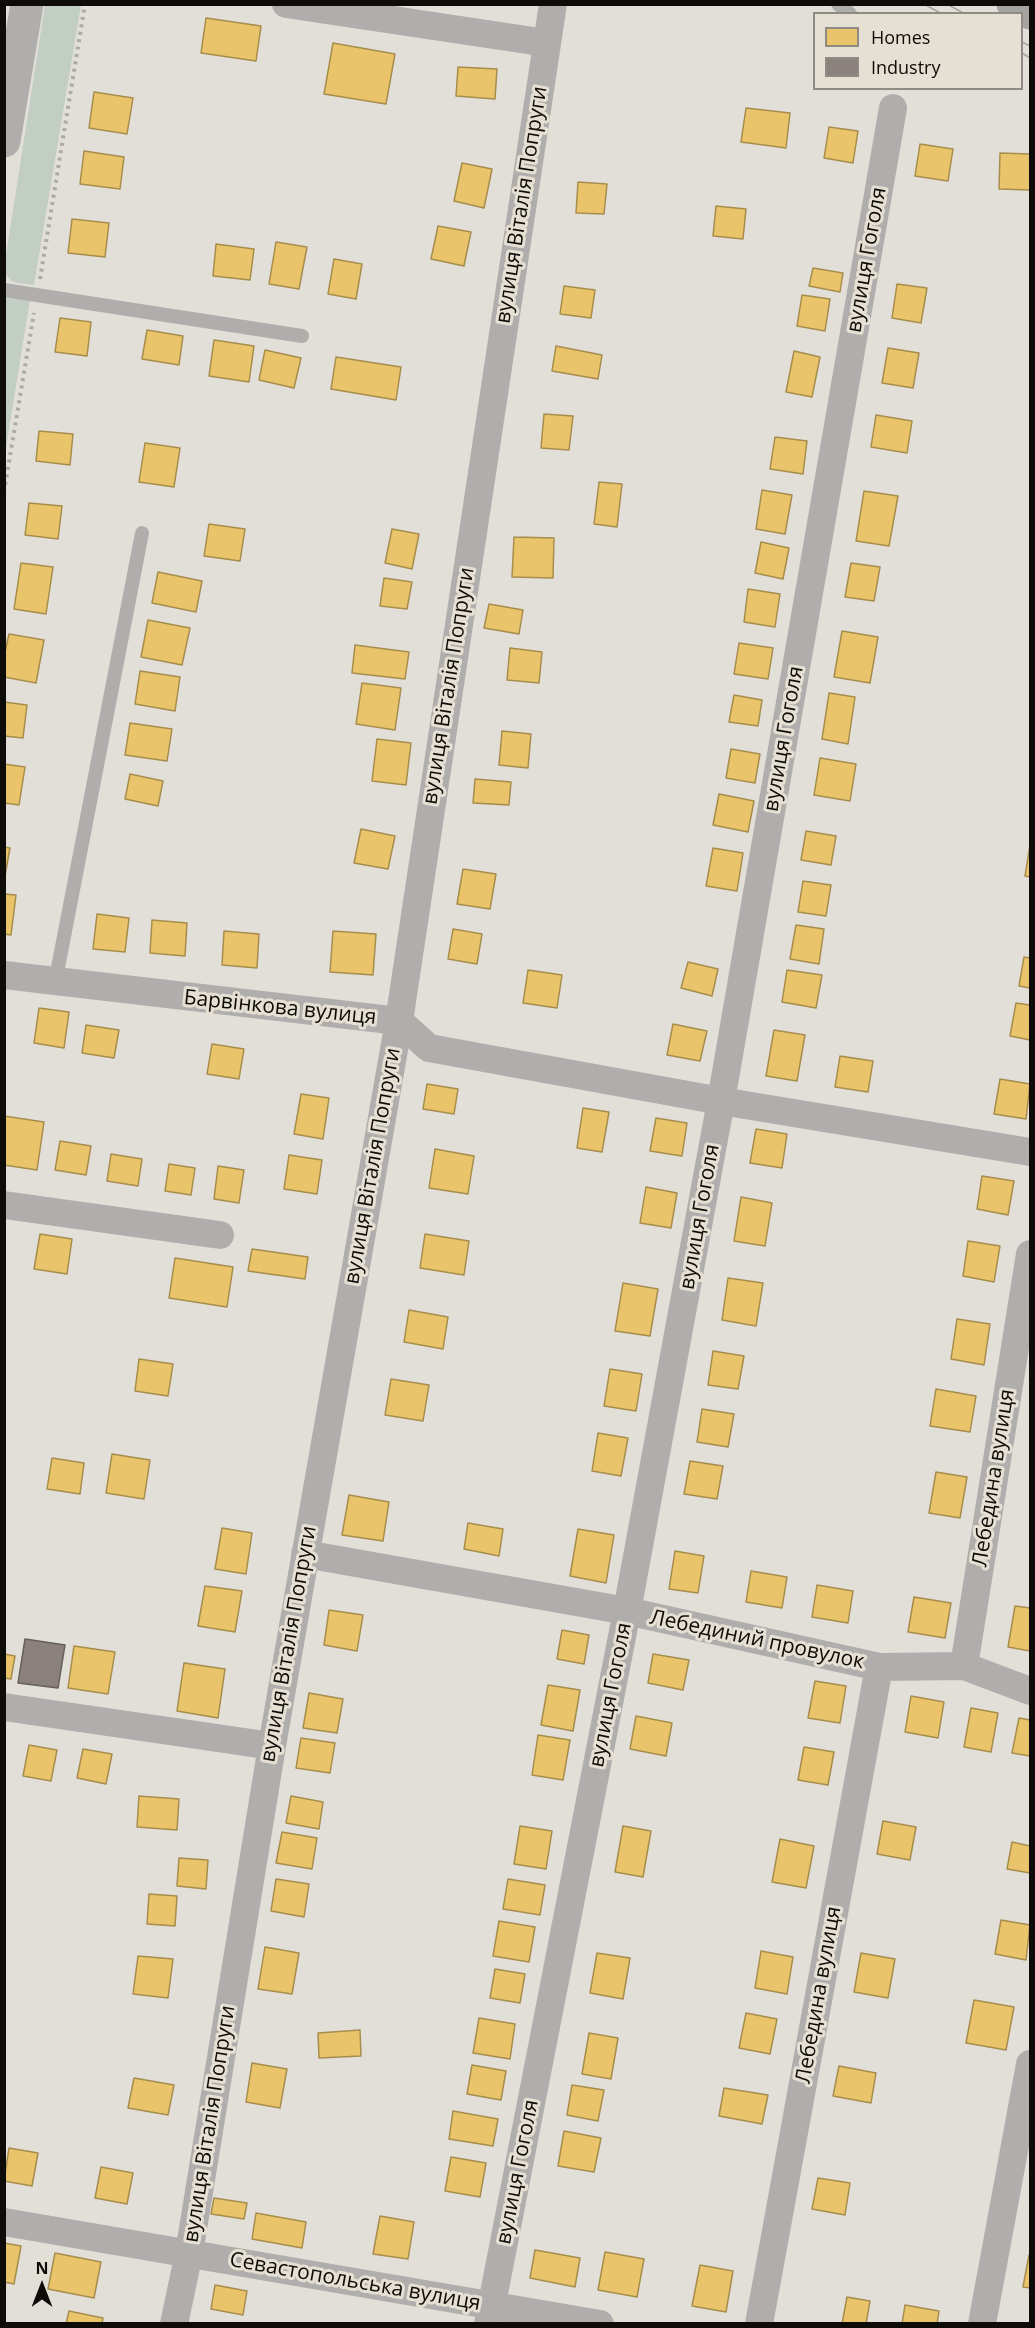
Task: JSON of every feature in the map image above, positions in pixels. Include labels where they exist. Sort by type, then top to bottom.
[{"type":"main road","points":[[1013,4],[1030,13]]},
{"type":"street","points":[[4,141],[27,4]]},
{"type":"street","points":[[286,4],[547,43]]},
{"type":"street","name":"вулиця Віталія Попруги","points":[[174,2324],[189,2253],[272,1746],[399,1021],[553,4]]},
{"type":"street","name":"вулиця Гоголя","points":[[490,2314],[627,1611],[721,1101],[894,103]]},
{"type":"street","name":"Барвінкова вулиця","points":[[4,975],[399,1021],[429,1048],[721,1101],[1030,1152]]},
{"type":"street","points":[[4,1205],[220,1235]]},
{"type":"street","name":"Лебедина вулиця","points":[[964,1666],[1030,1254]]},
{"type":"street","name":"Лебединий провулок","points":[[305,1554],[627,1611],[879,1667],[964,1666],[1030,1691]]},
{"type":"street","name":"Лебедина вулиця","points":[[759,2324],[879,1667]]},
{"type":"street","points":[[4,1707],[272,1746]]},
{"type":"street","points":[[982,2324],[1030,2064]]},
{"type":"street","name":"Севастопольська вулиця","points":[[4,2222],[189,2253],[490,2314],[600,2324]]},
{"type":"lane","points":[[4,290],[302,336]]},
{"type":"lane","points":[[55,982],[142,532]]},
{"type":"path","points":[[4,492],[85,4]]},
{"type":"shaded area","points":[[45,5],[81,5],[34,285],[13,282],[5,274],[4,268]]},
{"type":"shaded area","points":[[5,298],[30,300],[5,454]]},
{"type":"building: Homes","points":[[206,18],[261,26],[256,61],[201,53]]},
{"type":"building: Homes","points":[[333,43],[395,54],[386,104],[324,94]]},
{"type":"building: Homes","points":[[458,67],[497,69],[495,99],[456,96]]},
{"type":"building: Homes","points":[[94,92],[133,98],[127,134],[89,128]]},
{"type":"building: Homes","points":[[746,108],[790,113],[786,148],[741,142]]},
{"type":"building: Homes","points":[[829,127],[858,131],[853,163],[824,158]]},
{"type":"building: Homes","points":[[920,144],[953,149],[948,181],[915,176]]},
{"type":"building: Homes","points":[[84,151],[124,157],[120,189],[80,184]]},
{"type":"building: Homes","points":[[1000,153],[1030,154],[1030,190],[999,189]]},
{"type":"building: Homes","points":[[462,163],[492,169],[484,208],[454,201]]},
{"type":"building: Homes","points":[[578,182],[607,184],[604,214],[576,213]]},
{"type":"building: Homes","points":[[716,206],[746,209],[743,239],[713,236]]},
{"type":"building: Homes","points":[[72,219],[109,223],[105,257],[68,253]]},
{"type":"building: Homes","points":[[438,226],[471,232],[464,266],[431,259]]},
{"type":"building: Homes","points":[[276,242],[307,247],[299,289],[269,284]]},
{"type":"building: Homes","points":[[216,244],[254,249],[250,280],[213,276]]},
{"type":"building: Homes","points":[[334,259],[362,264],[356,299],[328,294]]},
{"type":"building: Homes","points":[[813,268],[843,273],[840,292],[809,286]]},
{"type":"building: Homes","points":[[897,284],[927,288],[921,323],[892,318]]},
{"type":"building: Homes","points":[[564,286],[595,290],[591,318],[560,314]]},
{"type":"building: Homes","points":[[802,295],[830,299],[825,331],[797,326]]},
{"type":"building: Homes","points":[[60,318],[91,322],[87,356],[55,352]]},
{"type":"building: Homes","points":[[147,330],[183,336],[179,365],[142,359]]},
{"type":"building: Homes","points":[[214,340],[254,346],[249,382],[209,376]]},
{"type":"building: Homes","points":[[556,346],[602,355],[598,379],[552,371]]},
{"type":"building: Homes","points":[[888,348],[919,353],[913,388],[882,383]]},
{"type":"building: Homes","points":[[265,350],[301,358],[294,388],[259,380]]},
{"type":"building: Homes","points":[[794,351],[820,357],[812,397],[786,392]]},
{"type":"building: Homes","points":[[336,357],[401,367],[396,400],[331,389]]},
{"type":"building: Homes","points":[[544,414],[573,416],[569,450],[541,448]]},
{"type":"building: Homes","points":[[876,415],[912,421],[907,453],[871,447]]},
{"type":"building: Homes","points":[[39,431],[73,434],[70,465],[36,461]]},
{"type":"building: Homes","points":[[775,437],[807,441],[803,474],[770,469]]},
{"type":"building: Homes","points":[[145,443],[180,448],[174,487],[139,482]]},
{"type":"building: Homes","points":[[599,482],[622,484],[617,527],[594,524]]},
{"type":"building: Homes","points":[[762,490],[792,495],[785,534],[756,529]]},
{"type":"building: Homes","points":[[864,491],[898,496],[889,546],[856,541]]},
{"type":"building: Homes","points":[[29,503],[62,506],[58,539],[25,535]]},
{"type":"building: Homes","points":[[209,524],[245,529],[240,561],[204,556]]},
{"type":"building: Homes","points":[[392,529],[419,534],[412,569],[385,563]]},
{"type":"building: Homes","points":[[514,537],[554,538],[553,578],[512,577]]},
{"type":"building: Homes","points":[[761,542],[789,548],[783,579],[755,573]]},
{"type":"building: Homes","points":[[21,563],[53,567],[46,614],[14,609]]},
{"type":"building: Homes","points":[[851,563],[880,567],[874,601],[845,597]]},
{"type":"building: Homes","points":[[158,572],[202,581],[196,612],[152,603]]},
{"type":"building: Homes","points":[[384,578],[412,582],[407,609],[380,606]]},
{"type":"building: Homes","points":[[748,589],[780,594],[775,627],[744,622]]},
{"type":"building: Homes","points":[[489,604],[523,610],[519,634],[484,628]]},
{"type":"building: Homes","points":[[148,620],[190,628],[182,665],[141,657]]},
{"type":"building: Homes","points":[[842,631],[878,637],[870,683],[834,677]]},
{"type":"building: Homes","points":[[9,634],[44,640],[36,683],[4,677],[4,657]]},
{"type":"building: Homes","points":[[739,643],[773,648],[768,679],[734,674]]},
{"type":"building: Homes","points":[[355,645],[409,652],[405,679],[352,673]]},
{"type":"building: Homes","points":[[510,648],[542,652],[539,683],[507,680]]},
{"type":"building: Homes","points":[[140,671],[180,677],[175,711],[135,704]]},
{"type":"building: Homes","points":[[362,683],[401,688],[395,730],[356,724]]},
{"type":"building: Homes","points":[[829,693],[855,697],[848,744],[822,739]]},
{"type":"building: Homes","points":[[734,695],[762,700],[758,726],[729,722]]},
{"type":"building: Homes","points":[[4,702],[27,705],[23,738],[4,736]]},
{"type":"building: Homes","points":[[130,723],[172,729],[167,761],[125,755]]},
{"type":"building: Homes","points":[[502,731],[531,734],[528,768],[499,765]]},
{"type":"building: Homes","points":[[377,739],[411,743],[406,785],[372,781]]},
{"type":"building: Homes","points":[[731,749],[760,754],[755,783],[726,778]]},
{"type":"building: Homes","points":[[820,758],[856,764],[850,801],[814,795]]},
{"type":"building: Homes","points":[[4,764],[25,767],[19,805],[4,803]]},
{"type":"building: Homes","points":[[130,774],[163,781],[158,806],[125,799]]},
{"type":"building: Homes","points":[[475,779],[511,782],[509,805],[473,803]]},
{"type":"building: Homes","points":[[719,794],[754,801],[748,832],[713,825]]},
{"type":"building: Homes","points":[[361,829],[395,836],[388,869],[354,863]]},
{"type":"building: Homes","points":[[806,831],[836,836],[831,865],[801,860]]},
{"type":"building: Homes","points":[[1030,845],[1030,877],[1025,876]]},
{"type":"building: Homes","points":[[4,847],[10,848],[5,876],[4,876]]},
{"type":"building: Homes","points":[[713,848],[743,853],[737,891],[706,886]]},
{"type":"building: Homes","points":[[463,869],[496,874],[490,909],[457,904]]},
{"type":"building: Homes","points":[[803,881],[831,885],[826,916],[798,912]]},
{"type":"building: Homes","points":[[4,894],[16,895],[11,935],[4,934]]},
{"type":"building: Homes","points":[[97,914],[129,918],[125,952],[93,949]]},
{"type":"building: Homes","points":[[152,920],[187,923],[185,956],[150,953]]},
{"type":"building: Homes","points":[[796,925],[824,929],[819,964],[790,959]]},
{"type":"building: Homes","points":[[453,929],[482,934],[477,964],[448,959]]},
{"type":"building: Homes","points":[[224,931],[259,934],[257,968],[222,965]]},
{"type":"building: Homes","points":[[333,931],[376,934],[373,975],[330,972]]},
{"type":"building: Homes","points":[[1024,957],[1030,958],[1030,988],[1019,986]]},
{"type":"building: Homes","points":[[688,962],[718,969],[712,996],[681,988]]},
{"type":"building: Homes","points":[[528,970],[562,975],[557,1008],[523,1003]]},
{"type":"building: Homes","points":[[787,970],[822,975],[816,1008],[782,1002]]},
{"type":"building: Homes","points":[[1016,1003],[1030,1005],[1030,1040],[1010,1036]]},
{"type":"building: Homes","points":[[39,1008],[69,1012],[64,1048],[34,1043]]},
{"type":"building: Homes","points":[[673,1024],[707,1031],[700,1061],[667,1055]]},
{"type":"building: Homes","points":[[86,1025],[119,1030],[114,1058],[82,1053]]},
{"type":"building: Homes","points":[[774,1030],[805,1035],[797,1081],[766,1076]]},
{"type":"building: Homes","points":[[212,1044],[244,1049],[239,1079],[207,1074]]},
{"type":"building: Homes","points":[[840,1056],[873,1061],[868,1092],[835,1087]]},
{"type":"building: Homes","points":[[1000,1079],[1030,1084],[1026,1119],[994,1114]]},
{"type":"building: Homes","points":[[427,1084],[458,1089],[454,1114],[423,1109]]},
{"type":"building: Homes","points":[[301,1094],[329,1098],[323,1139],[294,1134]]},
{"type":"building: Homes","points":[[583,1108],[609,1112],[602,1152],[577,1148]]},
{"type":"building: Homes","points":[[4,1116],[44,1122],[37,1170],[4,1165]]},
{"type":"building: Homes","points":[[656,1118],[687,1123],[682,1156],[650,1151]]},
{"type":"building: Homes","points":[[756,1129],[787,1134],[782,1168],[750,1163]]},
{"type":"building: Homes","points":[[60,1141],[91,1146],[86,1175],[55,1170]]},
{"type":"building: Homes","points":[[435,1149],[474,1156],[468,1194],[429,1188]]},
{"type":"building: Homes","points":[[111,1154],[142,1159],[138,1186],[107,1181]]},
{"type":"building: Homes","points":[[289,1155],[322,1160],[317,1194],[284,1189]]},
{"type":"building: Homes","points":[[169,1164],[195,1168],[191,1195],[165,1191]]},
{"type":"building: Homes","points":[[218,1166],[244,1170],[239,1203],[214,1199]]},
{"type":"building: Homes","points":[[982,1176],[1014,1181],[1008,1215],[977,1209]]},
{"type":"building: Homes","points":[[646,1187],[677,1193],[671,1228],[640,1223]]},
{"type":"building: Homes","points":[[741,1197],[772,1203],[765,1246],[734,1241]]},
{"type":"building: Homes","points":[[40,1234],[72,1239],[67,1274],[34,1269]]},
{"type":"building: Homes","points":[[425,1234],[469,1241],[464,1275],[420,1268]]},
{"type":"building: Homes","points":[[968,1241],[1000,1246],[994,1282],[963,1276]]},
{"type":"building: Homes","points":[[252,1249],[308,1257],[305,1279],[248,1271]]},
{"type":"building: Homes","points":[[175,1258],[233,1267],[227,1307],[169,1298]]},
{"type":"building: Homes","points":[[728,1278],[763,1283],[756,1326],[722,1320]]},
{"type":"building: Homes","points":[[623,1283],[658,1289],[650,1336],[615,1331]]},
{"type":"building: Homes","points":[[409,1310],[448,1317],[443,1349],[404,1342]]},
{"type":"building: Homes","points":[[957,1319],[990,1324],[984,1365],[951,1359]]},
{"type":"building: Homes","points":[[713,1351],[744,1356],[738,1389],[708,1385]]},
{"type":"building: Homes","points":[[139,1359],[173,1364],[168,1396],[135,1391]]},
{"type":"building: Homes","points":[[610,1369],[642,1374],[636,1411],[604,1406]]},
{"type":"building: Homes","points":[[391,1379],[429,1385],[423,1421],[385,1415]]},
{"type":"building: Homes","points":[[936,1389],[976,1396],[970,1432],[930,1426]]},
{"type":"building: Homes","points":[[702,1409],[734,1414],[728,1447],[697,1442]]},
{"type":"building: Homes","points":[[598,1433],[628,1438],[621,1476],[592,1471]]},
{"type":"building: Homes","points":[[112,1454],[150,1460],[144,1499],[106,1493]]},
{"type":"building: Homes","points":[[52,1458],[84,1463],[80,1494],[47,1489]]},
{"type":"building: Homes","points":[[690,1461],[723,1466],[717,1499],[684,1494]]},
{"type":"building: Homes","points":[[936,1472],[967,1477],[960,1518],[929,1513]]},
{"type":"building: Homes","points":[[349,1495],[389,1502],[383,1541],[342,1535]]},
{"type":"building: Homes","points":[[468,1523],[503,1529],[499,1556],[464,1549]]},
{"type":"building: Homes","points":[[222,1528],[252,1533],[246,1574],[215,1569]]},
{"type":"building: Homes","points":[[578,1529],[614,1535],[606,1583],[570,1576]]},
{"type":"building: Homes","points":[[675,1551],[704,1556],[698,1593],[669,1589]]},
{"type":"building: Homes","points":[[751,1571],[787,1577],[782,1608],[746,1602]]},
{"type":"building: Homes","points":[[817,1585],[853,1591],[848,1623],[812,1617]]},
{"type":"building: Homes","points":[[205,1586],[242,1591],[235,1632],[198,1626]]},
{"type":"building: Homes","points":[[914,1597],[951,1603],[945,1638],[908,1632]]},
{"type":"building: Homes","points":[[1015,1606],[1030,1608],[1030,1651],[1008,1647]]},
{"type":"building: Homes","points":[[329,1610],[363,1615],[357,1651],[324,1645]]},
{"type":"building: Homes","points":[[562,1630],[589,1635],[584,1664],[557,1659]]},
{"type":"building: Homes","points":[[74,1646],[115,1652],[108,1694],[68,1688]]},
{"type":"building: Homes","points":[[4,1654],[15,1656],[11,1679],[4,1678]]},
{"type":"building: Homes","points":[[653,1654],[689,1660],[683,1690],[648,1683]]},
{"type":"building: Homes","points":[[184,1663],[225,1669],[218,1718],[177,1711]]},
{"type":"building: Homes","points":[[815,1681],[846,1686],[840,1723],[808,1718]]},
{"type":"building: Homes","points":[[548,1685],[580,1690],[573,1731],[541,1725]]},
{"type":"building: Homes","points":[[309,1693],[343,1699],[337,1733],[303,1728]]},
{"type":"building: Homes","points":[[911,1696],[944,1702],[938,1738],[905,1732]]},
{"type":"building: Homes","points":[[971,1708],[998,1713],[991,1752],[964,1747]]},
{"type":"building: Homes","points":[[636,1716],[672,1723],[666,1756],[630,1749]]},
{"type":"building: Homes","points":[[1019,1718],[1030,1720],[1030,1756],[1012,1753]]},
{"type":"building: Homes","points":[[538,1735],[570,1740],[563,1780],[532,1775]]},
{"type":"building: Homes","points":[[301,1738],[335,1743],[330,1773],[296,1768]]},
{"type":"building: Homes","points":[[29,1745],[57,1750],[51,1781],[23,1776]]},
{"type":"building: Homes","points":[[804,1747],[834,1752],[828,1785],[798,1780]]},
{"type":"building: Homes","points":[[83,1749],[112,1754],[106,1784],[77,1778]]},
{"type":"building: Homes","points":[[139,1796],[179,1799],[177,1830],[137,1827]]},
{"type":"building: Homes","points":[[291,1796],[323,1802],[319,1829],[286,1823]]},
{"type":"building: Homes","points":[[883,1821],[916,1827],[910,1860],[877,1854]]},
{"type":"building: Homes","points":[[520,1826],[552,1831],[546,1869],[514,1864]]},
{"type":"building: Homes","points":[[623,1826],[651,1831],[643,1877],[615,1872]]},
{"type":"building: Homes","points":[[282,1832],[317,1838],[312,1869],[276,1863]]},
{"type":"building: Homes","points":[[780,1839],[814,1846],[806,1888],[772,1882]]},
{"type":"building: Homes","points":[[1012,1842],[1030,1846],[1030,1873],[1007,1869]]},
{"type":"building: Homes","points":[[179,1858],[208,1860],[206,1889],[177,1886]]},
{"type":"building: Homes","points":[[276,1879],[309,1884],[304,1917],[271,1911]]},
{"type":"building: Homes","points":[[508,1879],[545,1885],[540,1915],[503,1909]]},
{"type":"building: Homes","points":[[149,1894],[177,1896],[175,1926],[147,1924]]},
{"type":"building: Homes","points":[[1001,1920],[1030,1925],[1026,1960],[995,1954]]},
{"type":"building: Homes","points":[[499,1921],[535,1927],[529,1962],[493,1956]]},
{"type":"building: Homes","points":[[265,1947],[299,1953],[292,1994],[258,1989]]},
{"type":"building: Homes","points":[[761,1951],[793,1957],[787,1994],[755,1988]]},
{"type":"building: Homes","points":[[597,1953],[630,1958],[623,1999],[590,1993]]},
{"type":"building: Homes","points":[[861,1953],[895,1959],[888,1998],[854,1992]]},
{"type":"building: Homes","points":[[138,1956],[173,1959],[168,1998],[133,1994]]},
{"type":"building: Homes","points":[[495,1969],[525,1974],[520,2003],[490,1998]]},
{"type":"building: Homes","points":[[974,2000],[1014,2007],[1006,2050],[966,2043]]},
{"type":"building: Homes","points":[[746,2013],[777,2019],[770,2054],[739,2048]]},
{"type":"building: Homes","points":[[479,2018],[515,2024],[510,2059],[473,2053]]},
{"type":"building: Homes","points":[[360,2030],[361,2056],[319,2058],[318,2033]]},
{"type":"building: Homes","points":[[589,2033],[618,2038],[611,2079],[582,2074]]},
{"type":"building: Homes","points":[[252,2063],[287,2069],[280,2108],[246,2102]]},
{"type":"building: Homes","points":[[472,2065],[506,2071],[501,2100],[467,2094]]},
{"type":"building: Homes","points":[[839,2066],[876,2073],[871,2103],[833,2096]]},
{"type":"building: Homes","points":[[134,2078],[174,2085],[168,2115],[128,2108]]},
{"type":"building: Homes","points":[[572,2085],[604,2090],[598,2121],[567,2115]]},
{"type":"building: Homes","points":[[724,2088],[768,2095],[762,2124],[719,2116]]},
{"type":"building: Homes","points":[[453,2111],[498,2119],[493,2146],[449,2139]]},
{"type":"building: Homes","points":[[564,2131],[601,2138],[594,2172],[558,2166]]},
{"type":"building: Homes","points":[[9,2148],[38,2153],[32,2186],[4,2181]]},
{"type":"building: Homes","points":[[451,2157],[486,2163],[480,2197],[445,2191]]},
{"type":"building: Homes","points":[[101,2167],[133,2173],[127,2204],[95,2198]]},
{"type":"building: Homes","points":[[818,2178],[850,2183],[845,2215],[812,2209]]},
{"type":"building: Homes","points":[[214,2198],[247,2203],[244,2219],[211,2214]]},
{"type":"building: Homes","points":[[256,2213],[306,2222],[302,2248],[252,2239]]},
{"type":"building: Homes","points":[[380,2216],[414,2222],[408,2259],[373,2254]]},
{"type":"building: Homes","points":[[4,2243],[21,2246],[14,2284],[4,2282]]},
{"type":"building: Homes","points":[[535,2250],[580,2258],[575,2287],[530,2278]]},
{"type":"building: Homes","points":[[605,2252],[644,2259],[637,2297],[598,2290]]},
{"type":"building: Homes","points":[[55,2253],[101,2262],[94,2298],[48,2289]]},
{"type":"building: Homes","points":[[1030,2256],[1030,2288],[1023,2287]]},
{"type":"building: Homes","points":[[700,2265],[733,2271],[726,2312],[692,2306]]},
{"type":"building: Homes","points":[[215,2285],[247,2291],[243,2315],[211,2309]]},
{"type":"building: Homes","points":[[847,2297],[870,2301],[866,2324],[842,2324]]},
{"type":"building: Homes","points":[[905,2305],[939,2311],[937,2324],[902,2324]]},
{"type":"building: Homes","points":[[69,2311],[103,2318],[102,2324],[66,2324]]},
{"type":"building: Industry","points":[[25,1639],[65,1645],[58,1688],[18,1683]]},
{"type":"tram line","points":[[924,4],[938,12]]},
{"type":"tram line","points":[[947,4],[961,12]]},
{"type":"tram line","points":[[1023,42],[1030,46]]},
{"type":"tram line","points":[[1023,54],[1030,58]]}]
